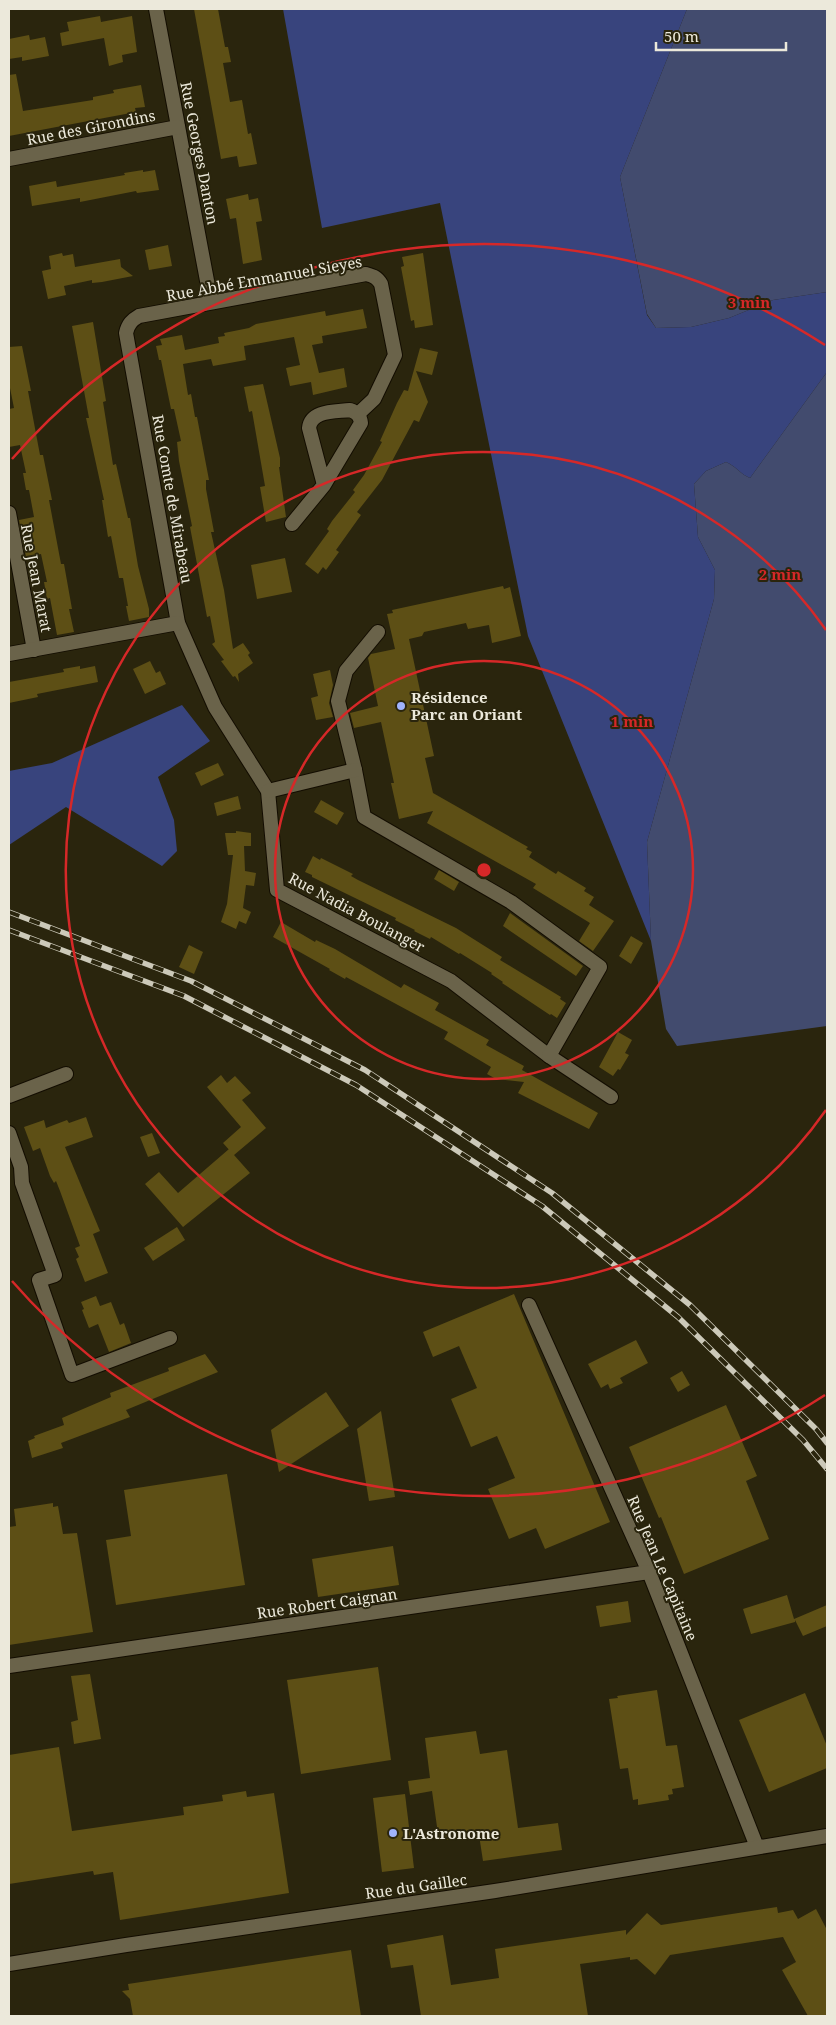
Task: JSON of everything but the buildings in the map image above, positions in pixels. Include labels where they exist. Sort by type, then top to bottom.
[{"type":"street","name":"Rue Georges Danton","points":[[156,9],[211,302]]},
{"type":"street","name":"Rue des Girondins","points":[[9,159],[178,127]]},
{"type":"street","name":"Rue Abbé Emmanuel Sieyes","points":[[130,323],[140,316],[211,302],[366,274],[375,277],[381,284],[395,356],[374,399],[358,414]]},
{"type":"street","name":"Rue Comte de Mirabeau","points":[[130,323],[126,333],[178,623],[201,678]]},
{"type":"street","points":[[292,524],[324,485],[361,422],[358,414],[350,410],[316,415],[311,421],[309,428],[324,485]]},
{"type":"street","name":"Rue Jean Marat","points":[[9,513],[34,650]]},
{"type":"street","points":[[9,654],[178,623]]},
{"type":"street","points":[[378,632],[346,671],[338,701],[364,816],[511,902],[600,967],[549,1056],[611,1097]]},
{"type":"street","name":"Rue Nadia Boulanger","points":[[201,678],[215,707],[268,791],[277,890],[451,981],[536,1044],[549,1056]]},
{"type":"street","points":[[268,791],[355,770]]},
{"type":"street","points":[[9,1096],[66,1074]]},
{"type":"street","points":[[9,1132],[21,1167],[22,1183],[55,1275],[39,1280],[72,1375],[170,1338]]},
{"type":"street","name":"Rue Jean Le Capitaine","points":[[529,1305],[649,1572],[757,1847]]},
{"type":"street","name":"Rue Robert Caignan","points":[[9,1666],[649,1572]]},
{"type":"street","name":"Rue du Gaillec","points":[[9,1964],[126,1944],[495,1891],[827,1836]]},
{"type":"shaded area","points":[[283,9],[687,9],[620,177],[647,315],[656,328],[691,327],[729,318],[773,300],[827,292],[827,372],[750,478],[726,462],[706,471],[694,484],[698,537],[715,570],[714,599],[647,842],[651,941],[528,636],[440,203],[322,228]]},
{"type":"shaded area","points":[[687,9],[827,9],[827,292],[773,300],[729,318],[691,327],[656,328],[647,314],[620,177]]},
{"type":"shaded area","points":[[827,372],[827,1026],[677,1046],[666,1029],[651,941],[647,842],[714,599],[715,570],[698,537],[694,484],[706,471],[726,462],[750,478]]},
{"type":"shaded area","points":[[182,705],[210,741],[158,777],[174,820],[177,851],[162,866],[66,807],[9,845],[9,771],[52,763]]},
{"type":"railway","points":[[9,912],[191,981],[365,1070],[552,1193],[690,1305],[816,1429],[827,1443]]},
{"type":"railway","points":[[9,930],[184,996],[356,1085],[542,1206],[678,1317],[803,1440],[827,1469]]},
{"type":"place","name":"Résidence Parc an Oriant","points":[[401,706]]},
{"type":"place","name":"L'Astronome","points":[[393,1833]]}]
